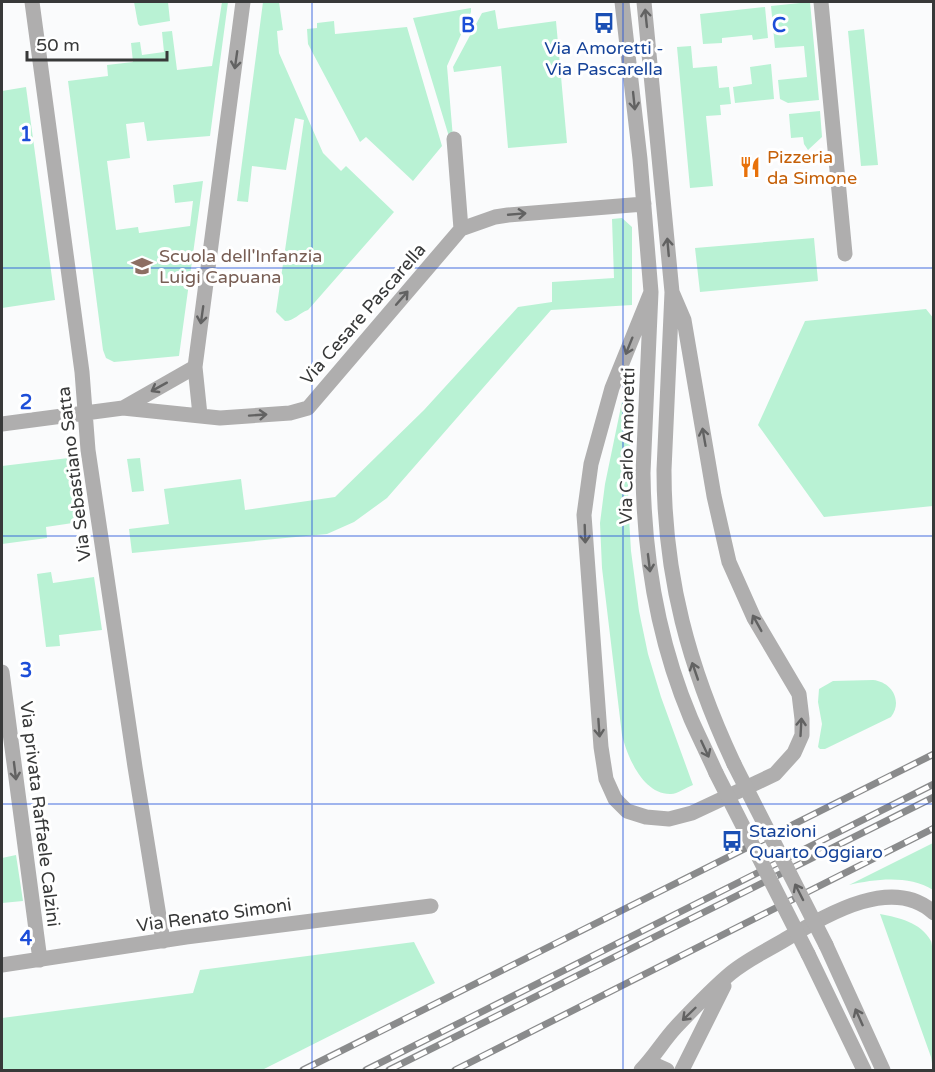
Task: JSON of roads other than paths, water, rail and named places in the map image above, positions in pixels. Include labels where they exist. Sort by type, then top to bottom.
[{"type":"street","name":"Via Sebastiano Satta","points":[[32,2],[82,372],[88,450],[163,941]]},
{"type":"street","points":[[200,415],[195,367],[243,2]]},
{"type":"street","name":"Via Carlo Amoretti","points":[[622,2],[651,292],[643,473],[649,565],[660,626],[691,719],[864,1071]]},
{"type":"street","name":"Via Carlo Amoretti","points":[[644,2],[672,292],[664,499],[674,594],[702,691],[734,764],[826,945],[883,1071]]},
{"type":"street","points":[[821,2],[845,254]]},
{"type":"street","points":[[454,139],[461,229],[508,215],[644,204]]},
{"type":"street","name":"Via Cesare Pascarella","points":[[2,424],[123,408],[220,418],[290,413],[308,408],[461,229]]},
{"type":"street","name":"Via Carlo Amoretti","points":[[651,292],[612,388],[591,464],[584,515],[601,747],[606,779],[615,799],[627,811],[646,817],[669,819],[692,813],[775,774],[794,753],[802,735],[799,694],[754,618],[729,562],[714,496],[684,320],[672,292]]},
{"type":"street","points":[[123,408],[195,367]]},
{"type":"street","name":"Via privata Raffaele Calzini","points":[[2,672],[40,960]]},
{"type":"street","points":[[667,1071],[645,1066],[675,1028],[731,973],[756,956],[852,904],[884,898],[908,899],[933,913]]},
{"type":"street","name":"Via Renato Simoni","points":[[2,965],[163,941],[431,906]]},
{"type":"street","points":[[682,1071],[731,973]]},
{"type":"railway","points":[[303,1070],[934,754]]},
{"type":"railway","points":[[366,1070],[934,784]]},
{"type":"railway","points":[[389,1070],[934,797]]},
{"type":"railway","points":[[455,1070],[934,828]]},
{"type":"place","name":"Via Amoretti - Via Pascarella","points":[[604,23]]},
{"type":"place","name":"Pizzeria da Simone","points":[[750,167]]},
{"type":"place","name":"Scuola dell'Infanzia Luigi Capuana","points":[[142,266]]},
{"type":"place","name":"Stazioni Quarto Oggiaro","points":[[732,841]]}]
